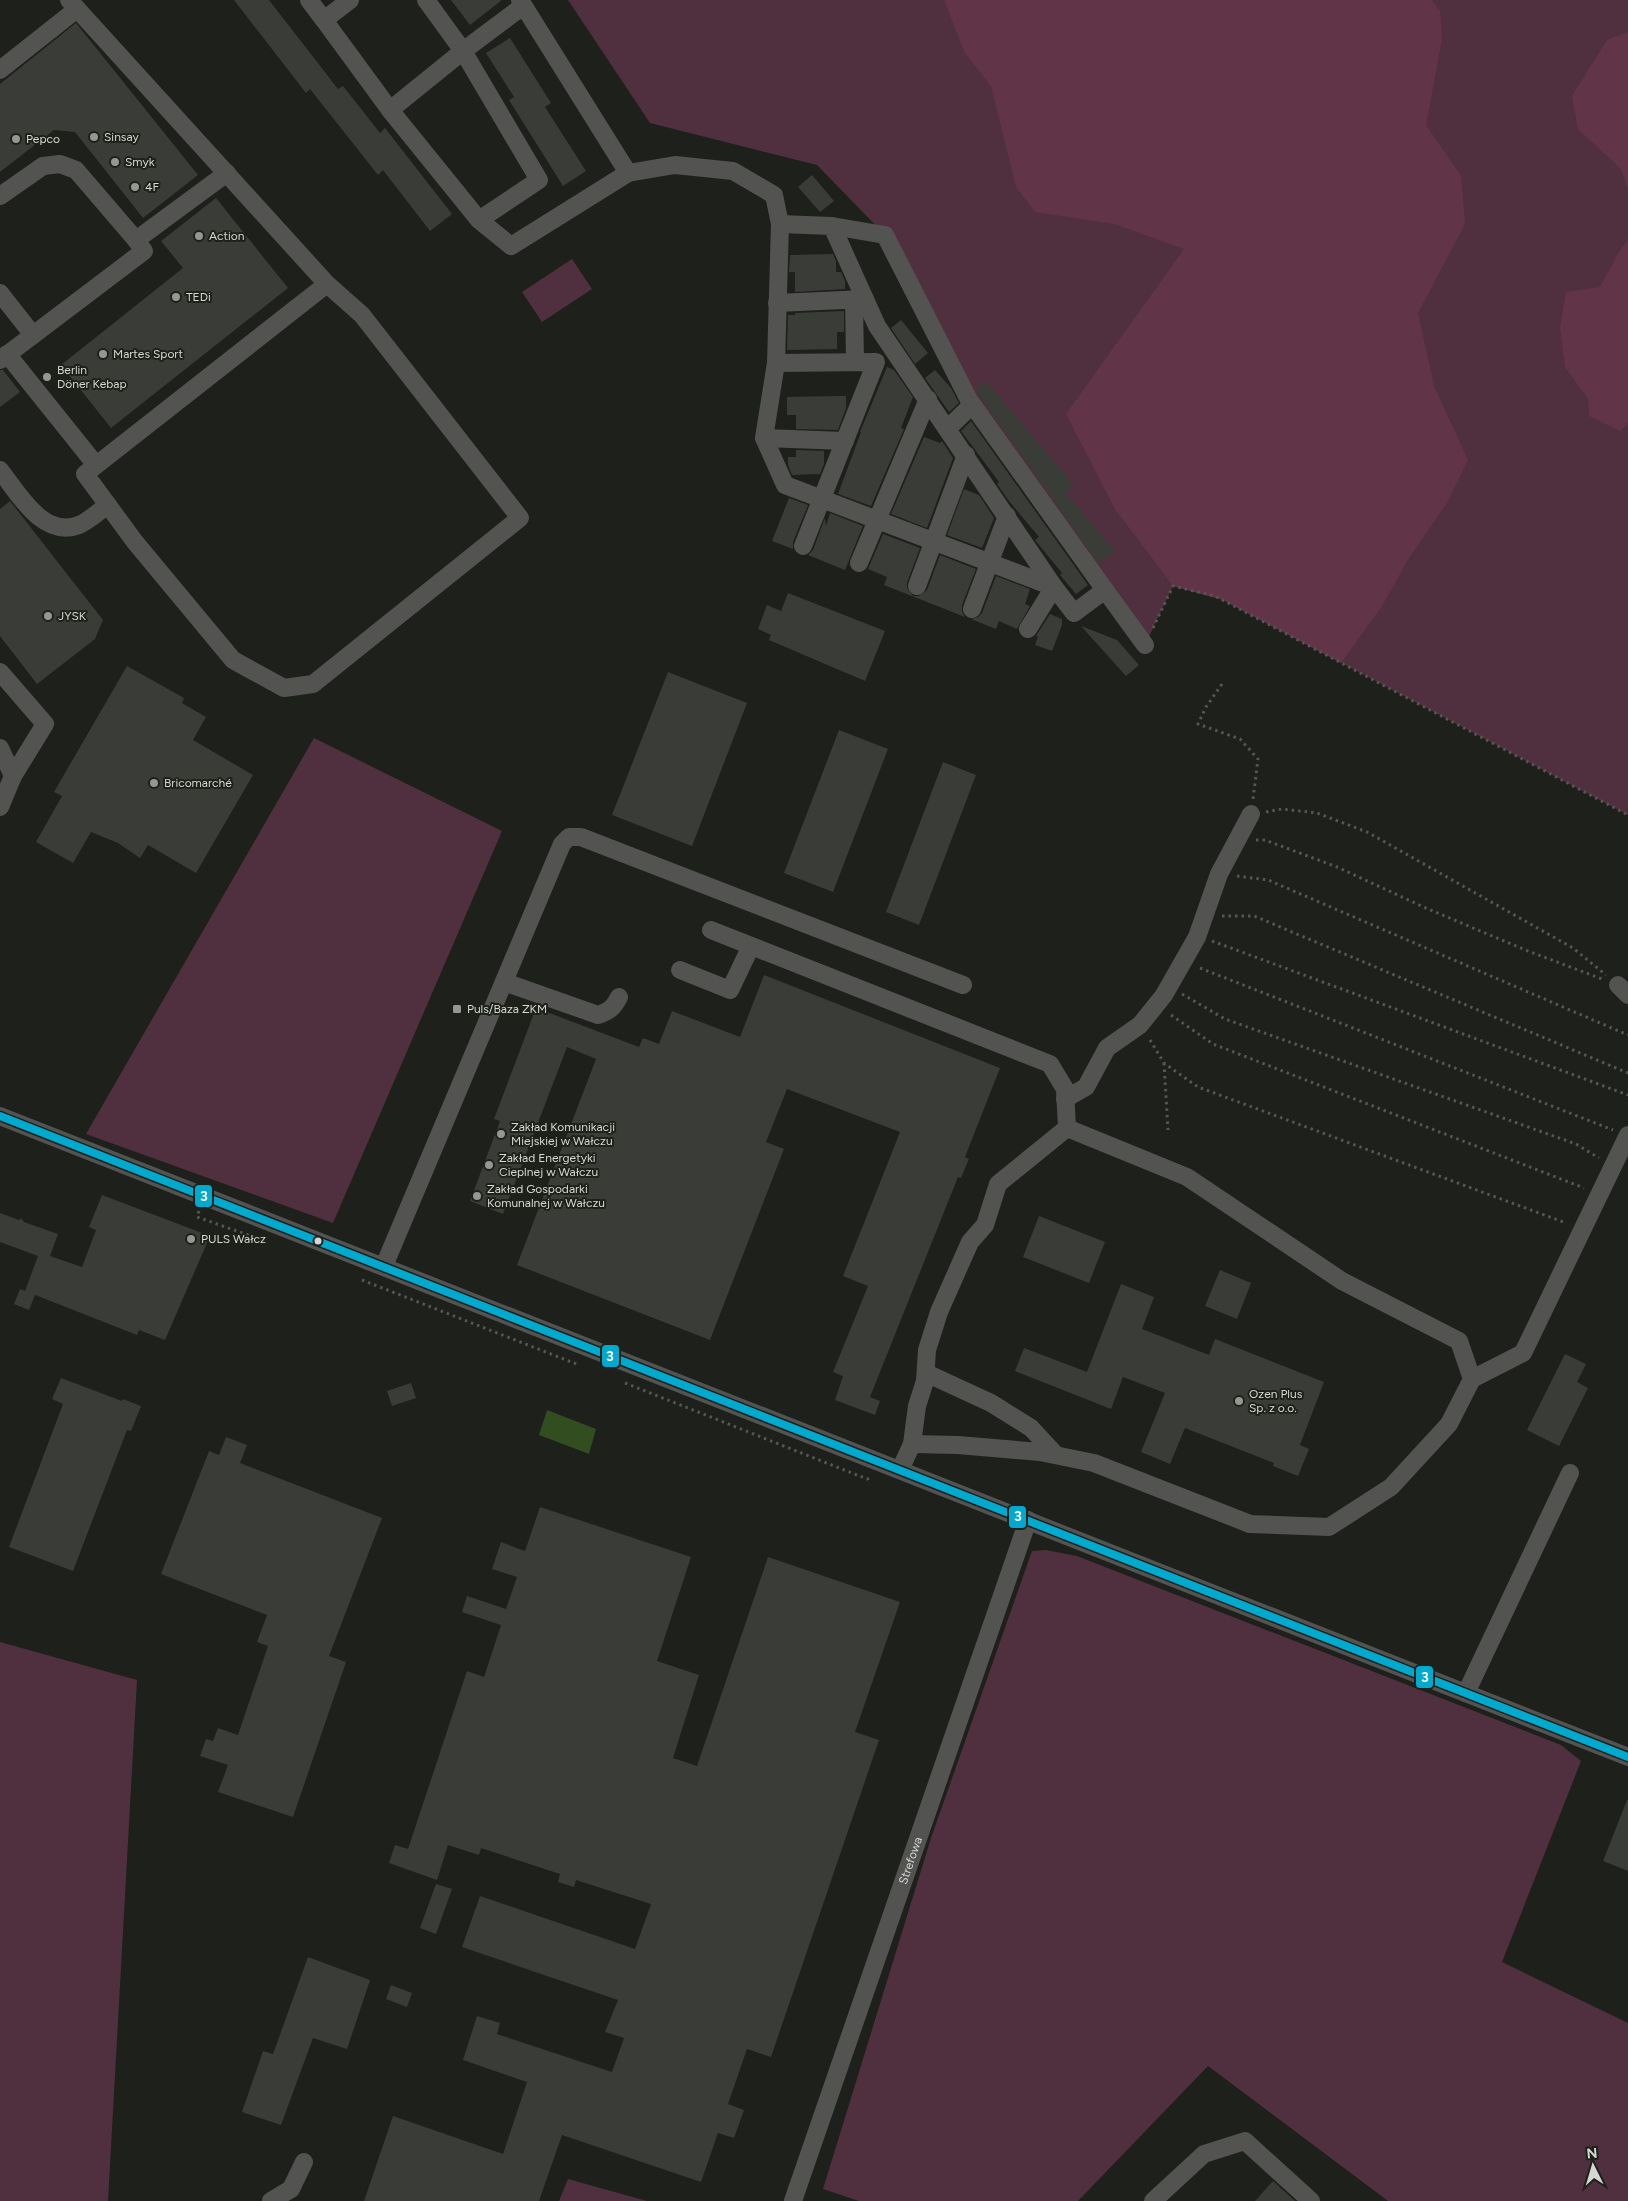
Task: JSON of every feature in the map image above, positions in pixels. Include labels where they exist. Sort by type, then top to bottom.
[{"type":"street","points":[[309,0],[390,110],[479,220],[511,246],[628,172],[675,165],[733,171],[774,195],[780,224],[776,363],[764,438],[785,485],[1054,587]]},
{"type":"street","points":[[324,20],[350,0]]},
{"type":"street","points":[[426,0],[463,50],[539,180],[479,220]]},
{"type":"street","points":[[390,110],[521,3],[628,172]]},
{"type":"street","points":[[0,70],[73,5],[327,284],[362,315],[520,518],[313,684],[284,688],[234,660],[136,542],[85,474],[327,284]]},
{"type":"street","points":[[0,196],[42,166],[60,164],[76,170],[144,251],[4,357],[96,465]]},
{"type":"street","points":[[136,240],[227,173]]},
{"type":"street","points":[[780,224],[832,226],[885,235],[972,404],[1144,645]]},
{"type":"street","points":[[832,226],[860,300],[1054,587],[1074,613],[1105,590]]},
{"type":"street","points":[[0,293],[33,335]]},
{"type":"street","points":[[778,303],[860,300]]},
{"type":"street","points":[[856,362],[860,300]]},
{"type":"street","points":[[803,546],[876,362],[890,345]]},
{"type":"street","points":[[776,363],[876,362]]},
{"type":"street","points":[[859,563],[928,399]]},
{"type":"street","points":[[948,428],[972,404]]},
{"type":"street","points":[[764,438],[845,441]]},
{"type":"street","points":[[916,586],[966,455]]},
{"type":"street","points":[[0,470],[36,516],[59,528],[79,525],[108,505]]},
{"type":"street","points":[[972,609],[1007,516]]},
{"type":"street","points":[[1028,629],[1054,587]]},
{"type":"street","points":[[0,672],[45,724],[13,776],[0,807]]},
{"type":"street","points":[[0,748],[13,776]]},
{"type":"street","points":[[1065,1099],[1086,1087],[1107,1048],[1140,1025],[1169,986],[1197,937],[1219,874],[1251,814]]},
{"type":"street","points":[[384,1266],[562,844],[569,837],[581,837],[963,986]]},
{"type":"street","points":[[710,930],[1050,1064],[1065,1089],[1066,1128]]},
{"type":"street","points":[[680,970],[730,990],[751,946]]},
{"type":"street","points":[[504,982],[598,1015],[607,1012],[615,1006],[619,997]]},
{"type":"street","points":[[0,1116],[1628,1757]]},
{"type":"street","points":[[900,1470],[912,1444],[917,1406],[925,1381],[926,1350],[938,1312],[970,1242],[985,1225],[998,1184],[1066,1128]]},
{"type":"street","points":[[1066,1128],[1187,1178],[1342,1281],[1458,1341],[1472,1379]]},
{"type":"street","points":[[912,1444],[958,1445],[1056,1455],[1094,1463],[1250,1524],[1329,1527],[1391,1487],[1449,1424],[1472,1379],[1523,1353],[1628,1135]]},
{"type":"street","points":[[926,1373],[991,1403],[1031,1428],[1056,1455]]},
{"type":"street","points":[[1466,1693],[1570,1473]]},
{"type":"street","name":"Strefowa","points":[[794,2201],[1028,1520]]},
{"type":"street","points":[[1153,2201],[1204,2154],[1244,2141],[1311,2201]]},
{"type":"street","points":[[271,2201],[291,2189],[304,2162]]},
{"type":"path","points":[[1144,645],[1173,586],[1216,596],[1628,815]]},
{"type":"path","points":[[1222,684],[1206,707],[1198,724],[1240,739],[1258,759],[1251,814],[1282,809],[1317,812],[1367,832],[1573,948],[1623,990]]},
{"type":"path","points":[[1238,839],[1265,840],[1337,867],[1428,909],[1623,990]]},
{"type":"path","points":[[1219,874],[1268,880],[1628,1036]]},
{"type":"path","points":[[1204,916],[1254,916],[1628,1073]]},
{"type":"path","points":[[1197,937],[1236,948],[1628,1094]]},
{"type":"path","points":[[1183,962],[1628,1135]]},
{"type":"path","points":[[1169,986],[1225,1019],[1576,1144],[1613,1166]]},
{"type":"path","points":[[1156,1004],[1213,1044],[1600,1194]]},
{"type":"path","points":[[1140,1025],[1164,1063],[1198,1087],[1583,1229]]},
{"type":"path","points":[[1164,1063],[1168,1130]]},
{"type":"shaded area","points":[[568,0],[1628,0],[1628,815],[1223,600],[1173,586],[1145,645],[972,405],[885,235],[817,165],[650,123]]},
{"type":"shaded area","points":[[944,0],[1431,0],[1440,11],[1442,39],[1426,125],[1461,176],[1465,224],[1418,313],[1434,386],[1468,460],[1447,503],[1409,558],[1382,606],[1341,663],[1223,600],[1173,586],[1115,509],[1066,414],[1184,249],[1115,224],[1035,212],[1016,187],[991,86],[965,53]]},
{"type":"shaded area","points":[[1628,32],[1628,189],[1621,169],[1578,129],[1572,96],[1607,40]]},
{"type":"shaded area","points":[[1628,239],[1628,423],[1620,431],[1589,416],[1588,399],[1565,367],[1560,327],[1566,292],[1600,287]]},
{"type":"shaded area","points":[[572,259],[592,289],[542,322],[522,292]]},
{"type":"shaded area","points":[[314,738],[502,831],[333,1223],[86,1134]]},
{"type":"shaded area","points":[[547,1410],[596,1429],[589,1454],[539,1435]]},
{"type":"shaded area","points":[[1046,1550],[1077,1556],[1561,1745],[1581,1761],[1502,1962],[1628,2023],[1628,2201],[1388,2201],[1208,2066],[1078,2201],[859,2201],[823,2189],[931,1838],[1032,1551]]},
{"type":"shaded area","points":[[0,1642],[137,1680],[108,2201],[0,2201]]},
{"type":"shaded area","points":[[568,2179],[647,2201],[559,2201]]},
{"type":"building","points":[[234,0],[269,0],[338,89],[343,86],[380,133],[385,128],[452,214],[430,231],[383,170],[378,175],[310,89],[306,93]]},
{"type":"building","points":[[451,0],[502,0],[470,25]]},
{"type":"building","points":[[76,23],[198,175],[143,218],[75,132],[54,130],[0,172],[0,84]]},
{"type":"building","points":[[510,38],[551,103],[545,107],[586,171],[563,186],[509,100],[514,97],[486,53]]},
{"type":"building","points":[[812,175],[834,201],[820,212],[798,187]]},
{"type":"building","points":[[216,198],[288,288],[111,428],[61,365],[183,268],[161,241]]},
{"type":"building","points":[[833,254],[836,261],[836,272],[841,272],[845,281],[845,289],[795,292],[795,272],[789,272],[790,255]]},
{"type":"building","points":[[844,311],[844,332],[837,332],[837,349],[787,350],[788,315]]},
{"type":"building","points":[[901,320],[928,353],[915,364],[891,328]]},
{"type":"building","points":[[887,367],[894,370],[913,397],[901,428],[904,429],[871,506],[838,494],[860,432]]},
{"type":"building","points":[[0,370],[3,370],[20,392],[0,407]]},
{"type":"building","points":[[935,370],[951,388],[959,403],[949,412],[925,378]]},
{"type":"building","points":[[986,381],[1074,485],[1065,492],[1115,551],[1099,564],[978,394],[976,390]]},
{"type":"building","points":[[846,396],[846,408],[838,430],[796,429],[796,415],[787,415],[787,397]]},
{"type":"building","points":[[971,421],[1088,585],[1076,594],[1060,575],[1062,573],[1035,540],[1039,537],[1009,501],[997,484],[999,482],[961,431]]},
{"type":"building","points":[[924,437],[940,443],[942,441],[953,458],[927,528],[891,514]]},
{"type":"building","points":[[796,450],[824,451],[824,464],[820,474],[792,475],[788,465],[788,457],[796,457]]},
{"type":"building","points":[[964,489],[979,495],[994,518],[982,548],[947,535]]},
{"type":"building","points":[[789,498],[808,505],[793,542],[793,549],[772,541]]},
{"type":"building","points":[[10,501],[103,620],[95,639],[37,684],[0,636],[0,509]]},
{"type":"building","points":[[830,513],[863,526],[845,570],[808,555],[813,550],[825,518],[826,526]]},
{"type":"building","points":[[883,534],[920,548],[907,583],[907,588],[913,596],[919,596],[927,590],[940,555],[976,569],[962,605],[965,617],[884,585],[887,577],[868,569]]},
{"type":"building","points":[[996,576],[1030,589],[1025,604],[1030,606],[1017,629],[999,621],[996,629],[971,619],[978,617],[982,613]]},
{"type":"building","points":[[788,593],[885,631],[865,681],[769,640],[771,635],[758,629],[767,605],[781,611]]},
{"type":"building","points":[[1050,614],[1062,619],[1062,625],[1052,651],[1035,645],[1038,637],[1036,636]]},
{"type":"building","points":[[1081,626],[1117,640],[1139,665],[1126,676]]},
{"type":"building","name":"Bricomarché","points":[[127,666],[184,698],[182,703],[206,717],[193,740],[253,775],[196,873],[148,845],[140,858],[118,843],[91,832],[73,863],[36,842],[62,796],[54,792]]},
{"type":"building","points":[[668,672],[747,703],[692,846],[612,815]]},
{"type":"building","points":[[839,730],[888,749],[833,892],[784,873]]},
{"type":"building","points":[[943,762],[976,775],[919,925],[886,912]]},
{"type":"building","points":[[764,975],[1000,1068],[965,1157],[969,1159],[961,1178],[958,1177],[870,1397],[880,1401],[875,1415],[835,1400],[843,1376],[833,1372],[868,1286],[843,1276],[900,1132],[787,1089],[766,1142],[784,1149],[710,1340],[517,1265],[596,1059],[567,1047],[503,1214],[470,1201],[500,1121],[494,1119],[536,1008],[639,1047],[643,1038],[659,1044],[672,1011],[740,1037]]},
{"type":"building","points":[[102,1195],[210,1236],[165,1340],[139,1330],[137,1335],[25,1291],[38,1256],[0,1242],[0,1213],[19,1220],[21,1218],[24,1222],[58,1234],[50,1256],[82,1267],[96,1230],[89,1227]]},
{"type":"building","points":[[1039,1216],[1105,1242],[1089,1283],[1023,1257]]},
{"type":"building","points":[[1220,1270],[1251,1283],[1237,1319],[1205,1306]]},
{"type":"building","name":"Ozen Plus Sp. z o.o.","points":[[1121,1284],[1154,1297],[1142,1329],[1209,1355],[1215,1339],[1324,1382],[1300,1445],[1309,1449],[1298,1476],[1273,1466],[1274,1463],[1185,1428],[1170,1464],[1141,1452],[1165,1393],[1123,1377],[1111,1409],[1015,1371],[1024,1348],[1087,1372]]},
{"type":"building","points":[[20,1289],[35,1295],[29,1310],[14,1304]]},
{"type":"building","points":[[1565,1354],[1586,1364],[1577,1382],[1588,1388],[1559,1446],[1527,1430]]},
{"type":"building","points":[[61,1378],[122,1401],[123,1399],[141,1406],[131,1431],[127,1430],[73,1571],[9,1547],[63,1404],[52,1399]]},
{"type":"building","points":[[411,1383],[416,1398],[392,1406],[387,1391]]},
{"type":"building","points":[[226,1437],[247,1445],[240,1463],[382,1518],[329,1656],[346,1662],[293,1817],[218,1792],[228,1765],[200,1756],[206,1739],[213,1741],[218,1728],[238,1735],[268,1646],[257,1642],[267,1615],[161,1574],[209,1451],[219,1455]]},
{"type":"building","points":[[540,1507],[691,1557],[657,1661],[699,1675],[673,1758],[697,1766],[768,1557],[900,1602],[855,1732],[879,1740],[771,2057],[747,2049],[728,2104],[744,2110],[734,2138],[718,2133],[701,2182],[562,2135],[539,2201],[364,2201],[393,2116],[503,2154],[527,2082],[463,2060],[477,2016],[500,2023],[497,2034],[612,2072],[624,2038],[605,2032],[618,2000],[462,1947],[480,1896],[635,1949],[651,1904],[576,1880],[574,1887],[558,1882],[560,1874],[481,1848],[479,1855],[448,1845],[437,1880],[389,1863],[395,1845],[408,1849],[467,1671],[484,1677],[501,1625],[462,1612],[467,1596],[506,1609],[517,1577],[492,1569],[501,1542],[525,1551]]},
{"type":"building","points":[[1628,1800],[1628,1871],[1603,1861]]},
{"type":"building","points":[[436,1884],[452,1889],[436,1934],[420,1928]]},
{"type":"building","points":[[308,1957],[370,1980],[347,2049],[313,2038],[281,2125],[242,2112],[263,2051],[273,2054]]},
{"type":"building","points":[[391,1985],[412,1993],[407,2007],[386,1999]]},
{"type":"building","points":[[1273,2181],[1295,2201],[1255,2201]]},
{"type":"transit line","name":"3","points":[[0,1116],[1628,1757]]},
{"type":"place","name":"Sinsay","points":[[94,137]]},
{"type":"place","name":"Pepco","points":[[16,139]]},
{"type":"place","name":"Smyk","points":[[115,162]]},
{"type":"place","name":"4F","points":[[135,187]]},
{"type":"place","name":"Action","points":[[199,236]]},
{"type":"place","name":"TEDi","points":[[176,297]]},
{"type":"place","name":"Martes Sport","points":[[103,354]]},
{"type":"place","name":"Berlin Döner Kebap","points":[[47,377]]},
{"type":"place","name":"JYSK","points":[[48,616]]},
{"type":"place","name":"Bricomarché","points":[[154,783]]},
{"type":"place","name":"Puls/Baza ZKM","points":[[457,1009]]},
{"type":"place","name":"Zakład Komunikacji Miejskiej w Wałczu","points":[[501,1134]]},
{"type":"place","name":"Zakład Energetyki Cieplnej w Wałczu","points":[[489,1165]]},
{"type":"place","name":"Zakład Gospodarki Komunalnej w Wałczu","points":[[477,1196]]},
{"type":"place","name":"PULS Wałcz","points":[[191,1239]]},
{"type":"place","name":"Ozen Plus Sp. z o.o.","points":[[1239,1401]]}]
